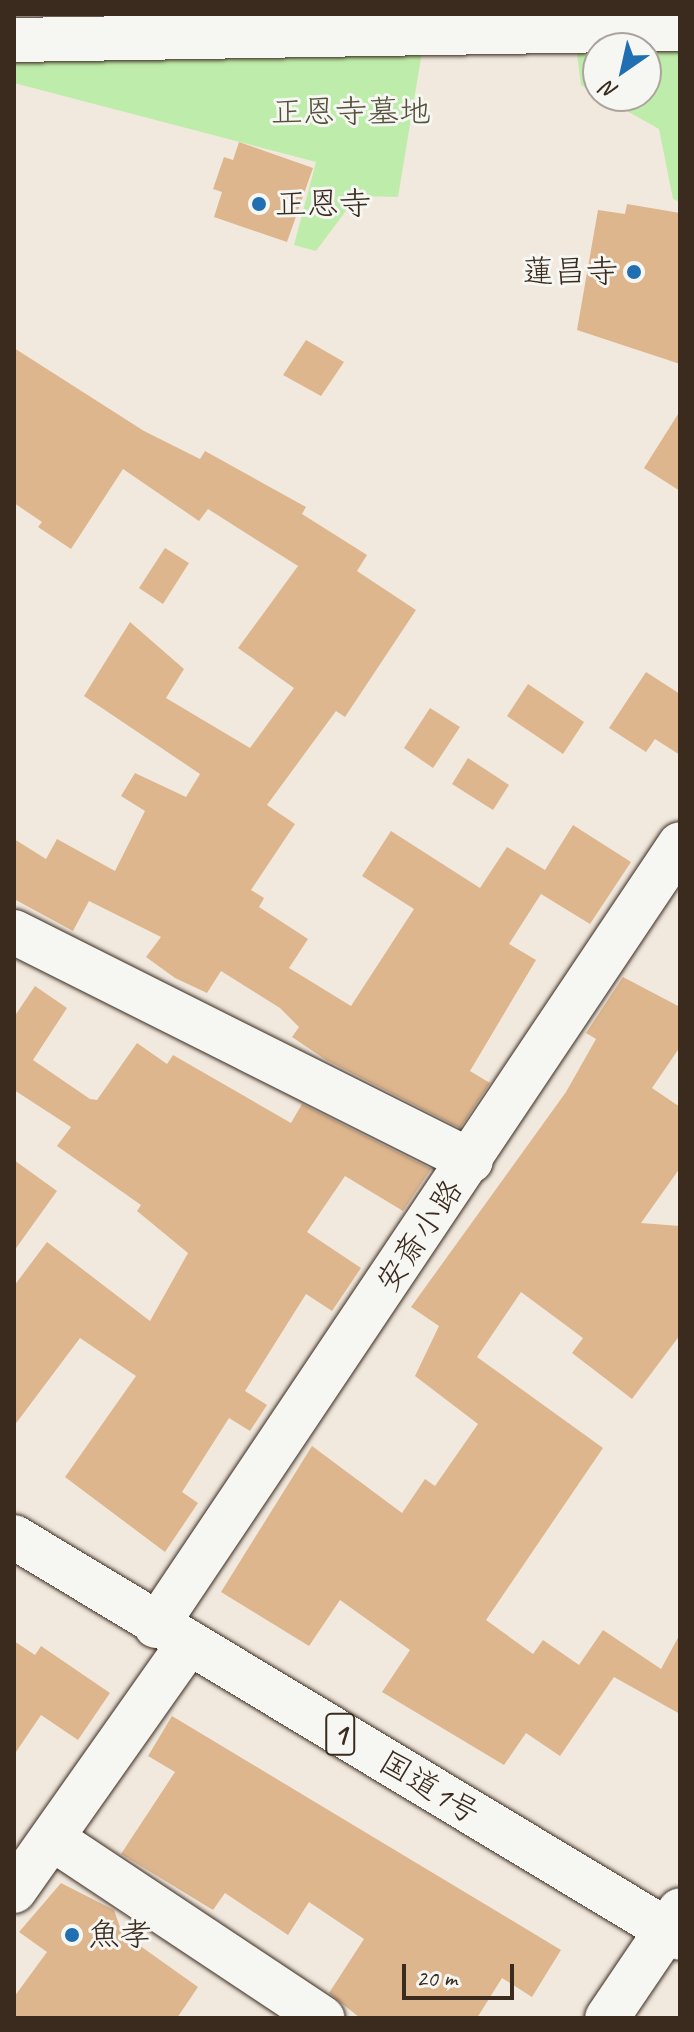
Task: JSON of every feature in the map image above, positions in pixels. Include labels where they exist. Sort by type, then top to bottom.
[{"type":"main road","points":[[14,40],[680,29]]},
{"type":"main road","name":"安斎小路","points":[[29,1865],[471,1161],[680,844]]},
{"type":"main road","points":[[14,932],[471,1161]]},
{"type":"main road","name":"国道1号","points":[[14,1537],[172,1634],[675,1926]]},
{"type":"main road","points":[[29,1865],[322,2018]]},
{"type":"main road","points":[[607,2018],[675,1926]]},
{"type":"green space","points":[[575,39],[582,39],[581,85]]},
{"type":"green space","points":[[662,42],[680,43],[680,202],[673,199],[659,129],[629,112],[662,112]]},
{"type":"green space","name":"正恩寺墓地","points":[[422,52],[398,197],[357,196],[316,251],[294,245],[316,162],[14,83],[14,58]]},
{"type":"building","name":"正恩寺","points":[[239,142],[313,168],[287,242],[214,217],[222,192],[213,189],[224,157],[233,160]]},
{"type":"building","name":"蓮昌寺","points":[[627,204],[680,213],[680,364],[577,330],[598,210],[625,214]]},
{"type":"building","points":[[306,340],[344,362],[321,396],[283,375]]},
{"type":"building","points":[[14,348],[144,431],[200,459],[205,451],[306,507],[302,514],[367,555],[357,571],[416,610],[345,717],[336,711],[267,805],[295,824],[251,890],[264,898],[259,907],[308,939],[289,968],[351,1006],[414,909],[362,876],[391,831],[480,888],[507,847],[545,870],[573,825],[631,862],[590,924],[541,894],[509,944],[536,960],[470,1071],[490,1083],[460,1128],[326,1060],[292,1037],[299,1027],[280,1008],[221,971],[207,993],[175,978],[146,957],[161,937],[89,901],[73,931],[14,899],[14,839],[46,859],[57,839],[115,871],[145,811],[121,796],[135,773],[186,797],[200,774],[84,696],[130,622],[184,669],[166,698],[250,748],[294,688],[238,648],[298,566],[208,509],[199,521],[123,469],[71,549],[38,527],[42,522],[14,503]]},
{"type":"building","points":[[680,411],[680,491],[644,468]]},
{"type":"building","points":[[165,548],[189,563],[163,604],[139,588]]},
{"type":"building","points":[[646,672],[680,694],[680,755],[655,739],[646,752],[609,728]]},
{"type":"building","points":[[528,684],[584,722],[563,754],[507,716]]},
{"type":"building","points":[[430,708],[460,727],[433,768],[404,748]]},
{"type":"building","points":[[468,758],[509,785],[493,810],[452,784]]},
{"type":"building","points":[[623,977],[680,1007],[680,1047],[652,1088],[680,1107],[680,1168],[641,1223],[680,1226],[680,1335],[632,1399],[572,1353],[583,1338],[521,1292],[477,1357],[603,1448],[486,1620],[533,1654],[543,1640],[579,1665],[603,1630],[661,1669],[680,1634],[680,1714],[614,1677],[560,1756],[526,1733],[504,1765],[382,1692],[410,1650],[340,1600],[309,1646],[221,1592],[312,1446],[402,1513],[425,1479],[435,1486],[478,1424],[415,1376],[439,1326],[411,1307],[566,1092],[596,1039],[586,1033]]},
{"type":"building","points":[[35,986],[67,1008],[33,1060],[90,1099],[97,1100],[137,1043],[167,1064],[173,1055],[291,1123],[302,1104],[431,1169],[403,1211],[345,1176],[307,1232],[361,1268],[332,1311],[306,1294],[245,1391],[267,1405],[250,1431],[229,1418],[182,1492],[198,1503],[165,1552],[65,1477],[136,1376],[80,1338],[14,1426],[14,1286],[47,1242],[150,1321],[188,1253],[137,1211],[141,1205],[57,1146],[71,1127],[14,1090],[14,1017]]},
{"type":"building","points":[[14,1160],[57,1191],[14,1251]]},
{"type":"building","points":[[14,1641],[35,1655],[41,1646],[110,1693],[78,1740],[41,1715],[14,1755]]},
{"type":"building","points":[[172,1716],[561,1950],[532,1997],[502,1978],[477,2018],[360,2018],[329,1993],[364,1939],[309,1902],[288,1935],[225,1893],[213,1910],[121,1854],[175,1772],[148,1756]]},
{"type":"building","points":[[61,1883],[114,1910],[122,1933],[198,1987],[177,2018],[14,2018],[14,1997],[47,1952],[19,1932]]},
{"type":"place","name":"正恩寺","points":[[259,204]]},
{"type":"place","name":"蓮昌寺","points":[[634,272]]},
{"type":"place","name":"魚孝","points":[[72,1935]]}]
